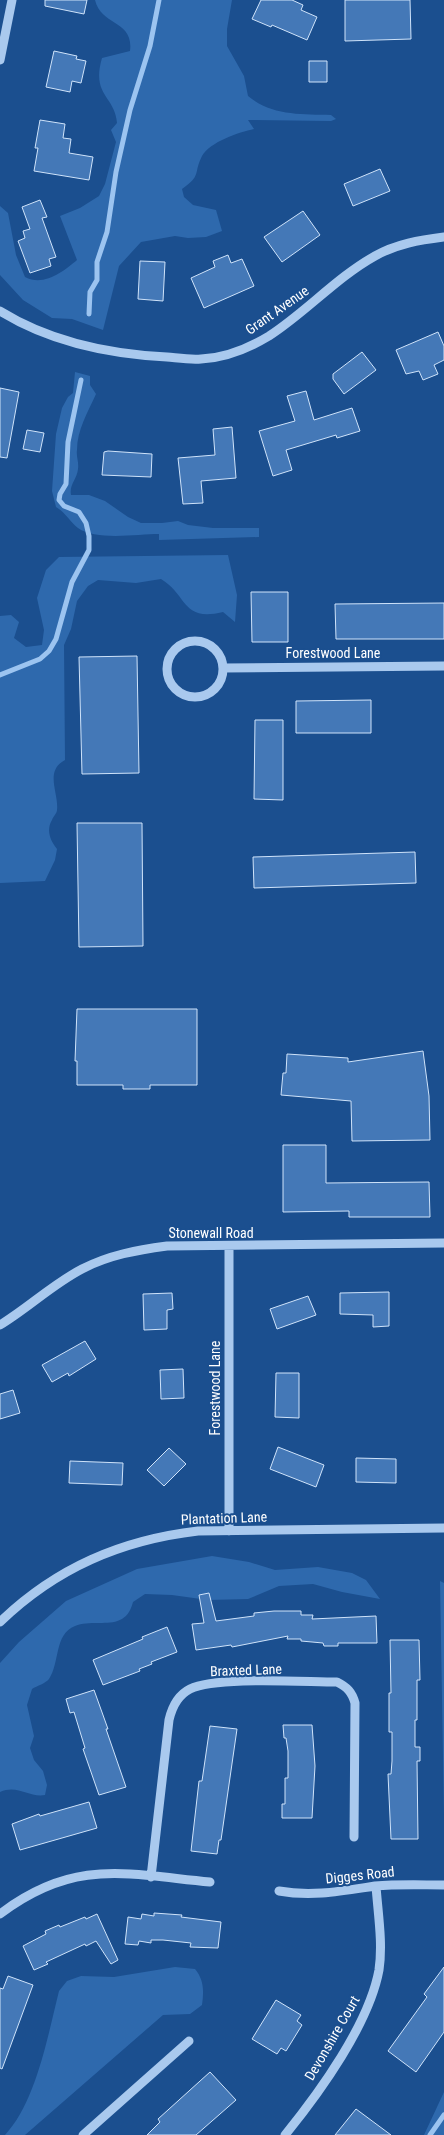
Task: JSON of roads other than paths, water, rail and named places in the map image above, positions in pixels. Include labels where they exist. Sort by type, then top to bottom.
[{"type":"street","points":[[0,60],[12,0]]},
{"type":"street","name":"Grant Avenue","points":[[0,311],[43,333],[76,344],[109,351],[201,360],[243,350],[268,336],[375,256],[398,246],[444,237]]},
{"type":"street","points":[[190,642],[205,643],[211,646],[220,657],[223,668],[222,678],[215,689],[202,696],[193,697],[178,691],[169,680],[167,673],[169,659],[173,652],[178,647],[190,642]]},
{"type":"street","name":"Forestwood Lane","points":[[223,668],[444,666]]},
{"type":"street","name":"Stonewall Road","points":[[0,1325],[21,1312],[54,1286],[82,1269],[109,1258],[138,1250],[167,1246],[444,1243]]},
{"type":"street","name":"Forestwood Lane","points":[[229,1246],[229,1531]]},
{"type":"street","name":"Plantation Lane","points":[[0,1622],[31,1595],[69,1569],[90,1559],[132,1544],[169,1535],[229,1531],[444,1528]]},
{"type":"street","name":"Braxted Lane","points":[[151,1877],[169,1720],[178,1698],[188,1690],[200,1685],[228,1682],[337,1682],[346,1686],[352,1694],[355,1703],[354,1837]]},
{"type":"street","points":[[0,1914],[36,1890],[60,1880],[85,1874],[110,1873],[210,1882]]},
{"type":"street","name":"Digges Road","points":[[279,1891],[294,1894],[333,1893],[376,1886],[406,1884],[444,1885]]},
{"type":"street","name":"Devonshire Court","points":[[285,2135],[338,2061],[370,2003],[379,1969],[380,1949],[376,1886]]},
{"type":"street","points":[[83,2135],[190,2041]]},
{"type":"waterway","points":[[89,314],[90,292],[97,280],[97,262],[107,232],[116,172],[130,110],[150,46],[159,0]]},
{"type":"waterway","points":[[0,675],[40,659],[49,651],[56,639],[72,582],[89,550],[89,536],[86,523],[79,512],[64,506],[59,500],[66,484],[68,442],[81,380]]},
{"type":"waterway","points":[[430,2135],[444,2115]]}]
